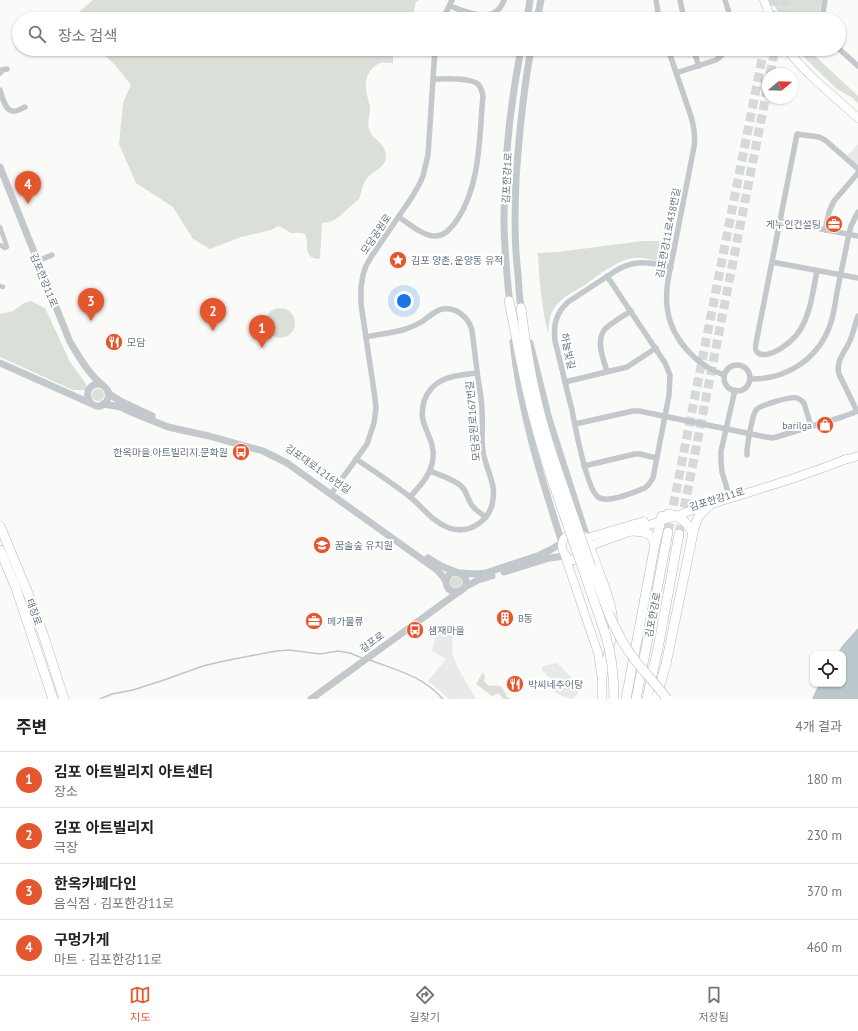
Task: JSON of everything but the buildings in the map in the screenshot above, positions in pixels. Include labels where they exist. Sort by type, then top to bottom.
[{"type":"main road","points":[[764,0],[768,12]]},
{"type":"main road","points":[[792,56],[812,78],[858,118]]},
{"type":"main road","points":[[509,301],[523,370],[543,452],[561,493],[587,568],[605,633],[613,670],[614,699]]},
{"type":"main road","points":[[521,308],[530,368],[561,493]]},
{"type":"main road","name":"김포한강11로","points":[[589,542],[829,463],[858,456]]},
{"type":"main road","name":"김포한강11로","points":[[589,542],[632,531],[666,516],[710,505],[830,466],[846,459]]},
{"type":"main road","points":[[656,699],[666,664],[696,521],[700,513],[710,505]]},
{"type":"main road","points":[[626,699],[655,544],[666,516],[682,520],[688,524],[693,533]]},
{"type":"main road","name":"태장로","points":[[0,526],[35,612],[64,699]]},
{"type":"main road","points":[[632,531],[643,532],[650,535],[655,544]]},
{"type":"main road","name":"김포한강로","points":[[636,699],[668,532]]},
{"type":"main road","points":[[602,680],[611,641],[613,616],[589,542],[580,534],[575,533],[564,539],[562,548],[600,662],[602,699]]},
{"type":"main road","name":"김포한강로","points":[[647,699],[679,534]]},
{"type":"main road","points":[[565,556],[573,560],[582,559],[588,552],[589,542]]},
{"type":"main road","name":"태장로","points":[[0,550],[16,588],[53,699]]},
{"type":"main road","points":[[587,568],[617,634],[634,659],[666,699]]},
{"type":"street","points":[[494,12],[504,0]]},
{"type":"street","points":[[528,12],[530,0]]},
{"type":"street","points":[[538,12],[541,0]]},
{"type":"street","points":[[656,0],[658,12]]},
{"type":"street","points":[[680,0],[683,12]]},
{"type":"street","points":[[725,0],[729,12]]},
{"type":"street","points":[[823,12],[825,0]]},
{"type":"street","points":[[446,12],[451,3],[471,12]]},
{"type":"street","points":[[846,54],[857,63]]},
{"type":"street","name":"모담공원로","points":[[332,493],[370,438],[374,423],[374,391],[360,304],[361,287],[366,266],[420,183],[426,168],[435,56]]},
{"type":"street","name":"김포한강1로","points":[[520,56],[514,89],[506,176],[504,220],[509,301],[516,368],[523,404],[544,487],[562,543]]},
{"type":"street","name":"김포한강1로","points":[[530,56],[520,125],[516,189],[515,241],[521,308],[549,419],[589,542]]},
{"type":"street","name":"김포한강11로438번길","points":[[670,56],[693,123],[695,140],[668,280],[666,297],[668,315],[676,336],[689,351],[709,369],[724,375]]},
{"type":"street","points":[[696,56],[699,66]]},
{"type":"street","points":[[676,73],[716,60],[721,56]]},
{"type":"street","points":[[0,73],[2,70],[7,69]]},
{"type":"street","points":[[399,217],[428,235],[435,236],[446,233],[459,216],[469,195],[474,179],[477,163],[483,96],[482,90],[478,85],[470,80],[433,79]]},
{"type":"street","points":[[0,90],[4,108],[14,112],[25,107]]},
{"type":"street","points":[[817,271],[809,310],[804,323],[793,339],[773,353],[761,354],[757,352],[755,346],[797,134],[819,137],[825,140],[858,169]]},
{"type":"street","name":"김포한강11로","points":[[0,167],[36,262],[70,342],[80,359],[102,385]]},
{"type":"street","points":[[825,230],[829,212],[834,201],[858,173]]},
{"type":"street","name":"김포한강11로","points":[[0,174],[68,343],[88,376],[89,389]]},
{"type":"street","points":[[750,380],[765,379],[784,374],[802,364],[823,341],[830,328],[834,313],[848,234],[858,212]]},
{"type":"street","points":[[780,221],[858,236]]},
{"type":"street","points":[[0,227],[7,247],[5,248],[0,245]]},
{"type":"street","points":[[36,262],[52,255]]},
{"type":"street","name":"하늘빛길","points":[[607,276],[665,362],[670,375],[669,395],[653,478],[645,488],[609,500],[598,497],[595,494],[584,466],[554,331],[556,317],[563,306],[568,302],[607,276],[624,266],[640,262],[671,267]]},
{"type":"street","points":[[772,262],[858,278]]},
{"type":"street","name":"모담공원로167번길","points":[[366,337],[406,329],[439,310],[456,310],[465,316],[471,325],[472,330],[482,412],[483,452],[494,494],[491,509],[486,517]]},
{"type":"street","points":[[607,372],[600,340],[605,330],[631,311]]},
{"type":"street","points":[[575,424],[639,411],[773,438],[858,411],[839,374],[838,368],[840,358],[852,337],[858,316]]},
{"type":"street","name":"하늘빛길","points":[[565,382],[627,367],[656,348]]},
{"type":"street","points":[[0,363],[96,406],[103,404],[108,399],[108,393],[105,387],[98,384],[82,395],[76,396]]},
{"type":"street","points":[[739,365],[748,372],[750,380],[748,385],[744,388],[740,390],[732,390],[725,383],[724,375],[731,366],[739,365]]},
{"type":"street","name":"모담공원로167번길","points":[[410,497],[425,481],[430,471],[433,458],[433,451],[422,417],[422,411],[426,398],[431,388],[444,379],[477,372]]},
{"type":"street","points":[[89,389],[87,396],[90,403]]},
{"type":"street","points":[[729,495],[722,472],[721,450],[735,390]]},
{"type":"street","name":"김포대로1216번길","points":[[108,393],[120,401],[160,420],[253,444],[275,452],[291,461],[440,573],[447,584]]},
{"type":"street","points":[[747,455],[746,450],[754,416],[758,408],[792,398],[798,398],[804,403],[811,426]]},
{"type":"street","name":"김포대로1216번길","points":[[103,404],[121,407],[168,427],[209,436],[263,451],[287,463],[433,561],[449,570],[459,573],[486,573],[540,555],[562,543]]},
{"type":"street","points":[[584,466],[635,454],[656,458]]},
{"type":"street","points":[[356,459],[410,497],[441,525],[458,530],[471,528],[486,517],[472,506],[461,485],[430,471]]},
{"type":"street","points":[[447,584],[453,592],[478,580],[549,558],[565,556]]},
{"type":"street","points":[[444,602],[447,596],[447,584],[451,573],[459,573],[465,578],[466,584],[462,589]]},
{"type":"street","name":"걸포로","points":[[311,699],[462,589]]},
{"type":"shaded area","points":[[93,0],[419,0],[416,2],[414,12],[80,11]]},
{"type":"shaded area","points":[[773,0],[822,0],[819,12],[777,12]]},
{"type":"shaded area","points":[[105,56],[393,56],[393,63],[381,63],[374,67],[367,77],[366,82],[366,92],[370,108],[368,124],[369,129],[384,148],[386,157],[385,161],[383,165],[367,178],[357,201],[335,219],[322,223],[320,258],[313,258],[308,253],[305,234],[291,233],[278,226],[271,230],[241,237],[210,249],[193,239],[173,207],[136,183],[119,144],[123,103],[131,85],[116,66]]},
{"type":"shaded area","points":[[803,56],[815,56],[858,96],[858,103],[837,89]]},
{"type":"shaded area","points":[[858,144],[858,166],[847,156]]},
{"type":"shaded area","points":[[642,241],[669,243],[665,261],[633,258],[620,262],[608,269],[558,303],[550,316],[548,334],[541,294],[538,253],[558,252]]},
{"type":"shaded area","points":[[31,301],[45,308],[70,362],[86,384],[86,390],[73,390],[0,357],[0,314],[13,311],[24,303]]},
{"type":"shaded area","points":[[280,308],[286,309],[294,317],[294,329],[286,337],[280,338],[274,337],[266,329],[265,323],[266,317],[274,309]]},
{"type":"shaded area","points":[[96,389],[100,389],[104,395],[100,401],[96,401],[92,397],[92,393]]},
{"type":"shaded area","points":[[454,576],[458,576],[462,582],[458,588],[454,588],[450,584],[450,580]]},
{"type":"shaded area","points":[[858,628],[858,699],[812,699],[818,687],[846,687],[846,651],[839,651]]},
{"type":"shaded area","points":[[442,633],[453,634],[452,654],[458,668],[476,699],[449,699],[428,681],[446,659],[432,651],[436,635]]},
{"type":"shaded area","points":[[557,663],[582,688],[573,699],[558,694],[547,686],[552,680],[542,670],[543,666]]},
{"type":"shaded area","points":[[483,672],[485,676],[484,681],[486,683],[489,685],[500,686],[507,697],[511,699],[503,699],[499,693],[492,696],[476,684]]},
{"type":"waterway","points":[[100,699],[112,694],[133,690],[203,666],[276,651],[289,650],[320,654],[338,651],[350,653],[362,658]]},
{"type":"waterway","points":[[370,660],[418,679],[435,691],[443,699]]},
{"type":"tunnel","points":[[771,12],[774,0]]},
{"type":"tunnel","points":[[782,12],[785,0]]},
{"type":"tunnel","points":[[668,532],[763,56]]},
{"type":"tunnel","points":[[771,68],[774,56]]},
{"type":"tunnel","points":[[679,534],[764,104]]},
{"type":"place","name":"구멍가게","points":[[28,204]]},
{"type":"place","name":"게누인컨설팅","points":[[834,224]]},
{"type":"place","name":"김포 양촌, 운양동 유적","points":[[398,260]]},
{"type":"place","name":"한옥카페다인","points":[[91,321]]},
{"type":"place","name":"김포 아트빌리지","points":[[213,331]]},
{"type":"place","name":"모담","points":[[114,342]]},
{"type":"place","name":"김포 아트빌리지 아트센터","points":[[262,348]]},
{"type":"place","name":"barilga","points":[[825,425]]},
{"type":"place","name":"한옥마을.아트빌리지.문화원","points":[[241,452]]},
{"type":"place","name":"꿈솔숲 유치원","points":[[322,545]]},
{"type":"place","name":"B동","points":[[505,618]]},
{"type":"place","name":"메가물류","points":[[314,621]]},
{"type":"place","name":"샘재마을","points":[[415,630]]},
{"type":"place","name":"박씨네추어탕","points":[[515,684]]}]
